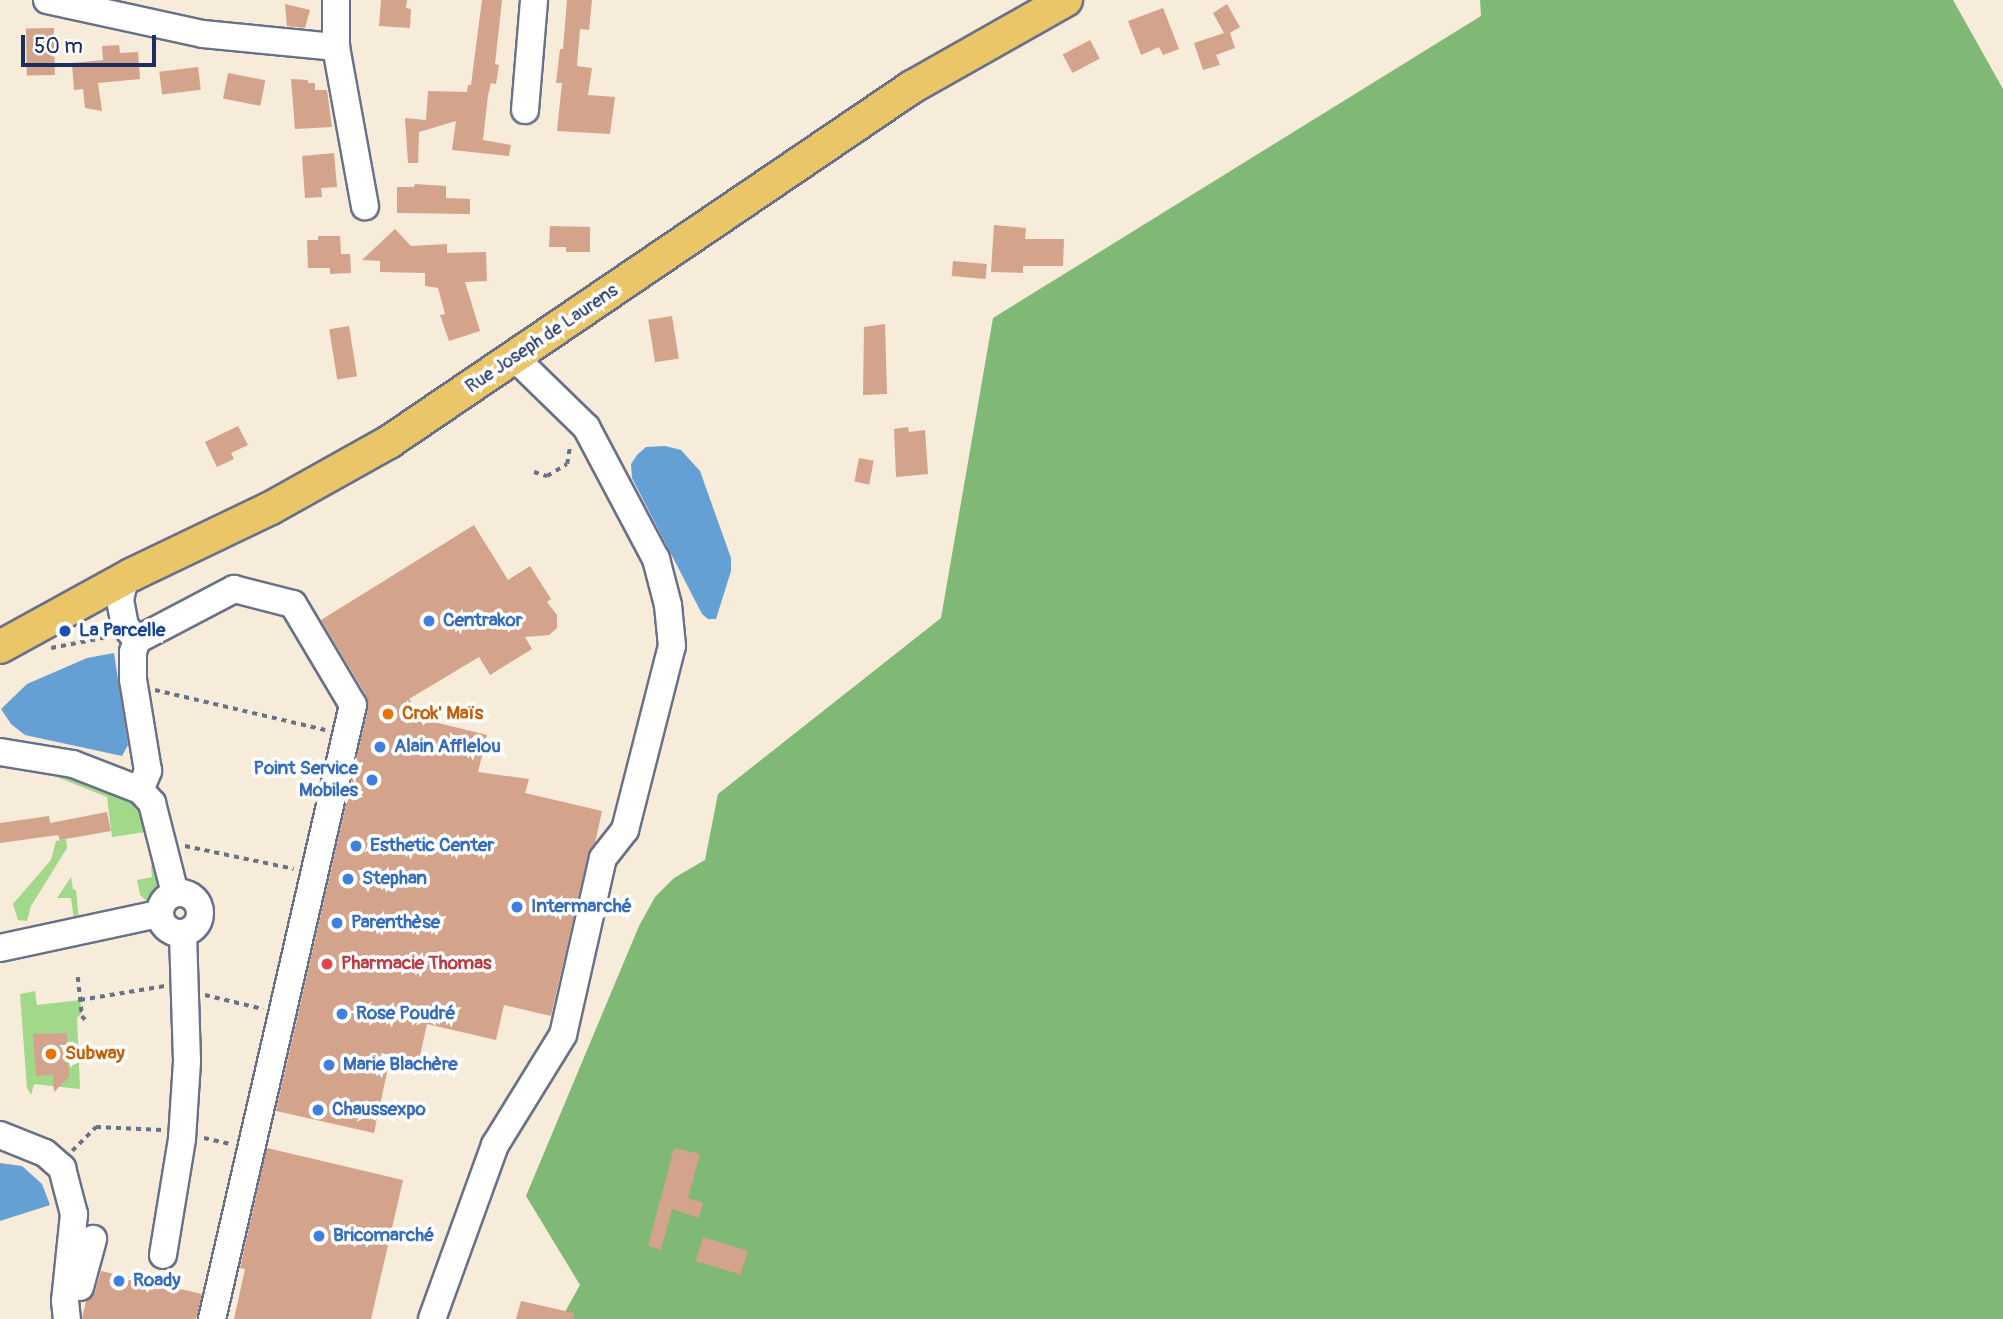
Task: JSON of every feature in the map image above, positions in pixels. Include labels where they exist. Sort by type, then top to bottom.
[{"type":"main road","name":"Rue Joseph de Laurens","points":[[0,647],[131,575],[347,467],[515,358],[912,86],[1066,0]]},
{"type":"street","points":[[47,0],[203,34],[335,47]]},
{"type":"street","points":[[336,0],[335,47],[365,206]]},
{"type":"street","points":[[524,110],[534,0]]},
{"type":"street","points":[[432,1319],[495,1145],[563,1035],[603,858],[625,830],[672,646],[667,606],[656,559],[586,427],[515,358]]},
{"type":"street","points":[[131,575],[123,586],[120,600],[125,626],[136,643],[133,679],[148,771],[140,790]]},
{"type":"street","points":[[136,643],[234,589],[293,604],[353,705],[212,1319]]},
{"type":"street","points":[[0,752],[73,765],[140,790],[152,803],[162,841],[169,931],[183,934]]},
{"type":"street","points":[[0,948],[167,903],[188,894],[200,909],[198,922],[183,934]]},
{"type":"street","points":[[163,1255],[182,1134],[187,1061],[183,934]]},
{"type":"street","points":[[0,1135],[45,1153],[62,1168],[74,1213],[65,1301],[66,1319]]},
{"type":"street","points":[[72,1319],[93,1239]]},
{"type":"path","points":[[534,472],[547,476],[567,464],[570,437]]},
{"type":"path","points":[[43,645],[49,648],[107,636],[136,643]]},
{"type":"path","points":[[146,687],[346,736]]},
{"type":"path","points":[[162,841],[301,871],[302,865],[315,869]]},
{"type":"path","points":[[78,977],[82,1016],[86,1021]]},
{"type":"path","points":[[58,1164],[96,1127],[174,1131],[250,1148]]},
{"type":"green space","points":[[1480,0],[1953,0],[2003,89],[2003,1319],[561,1319],[580,1285],[526,1196],[639,926],[655,897],[674,878],[705,860],[718,794],[941,618],[993,318],[1481,16]]},
{"type":"green space","points":[[56,771],[138,802],[153,842],[148,847],[145,832],[112,837],[107,797],[57,777]]},
{"type":"green space","points":[[66,839],[67,848],[31,906],[27,921],[18,920],[13,904],[51,860],[56,841]]},
{"type":"green space","points":[[154,864],[159,868],[162,888],[155,903],[150,904],[140,895],[137,880],[152,877],[151,866]]},
{"type":"green space","points":[[71,877],[73,889],[76,890],[79,920],[74,920],[71,898],[57,898]]},
{"type":"green space","points":[[35,991],[37,1005],[80,1000],[82,1013],[77,1018],[80,1089],[34,1084],[31,1095],[27,1088],[20,994]]},
{"type":"water","points":[[665,446],[681,450],[700,471],[731,558],[731,571],[716,619],[708,619],[702,614],[632,478],[631,464],[637,455],[646,447]]},
{"type":"water","points":[[114,653],[128,745],[122,756],[25,735],[11,724],[1,709],[27,684],[87,658]]},
{"type":"water","points":[[0,1163],[22,1166],[42,1184],[50,1205],[0,1221]]},
{"type":"building","points":[[381,0],[407,0],[406,8],[411,9],[410,28],[379,26]]},
{"type":"building","points":[[482,0],[502,0],[495,64],[499,65],[496,84],[491,83],[488,95],[483,140],[511,145],[509,156],[452,150],[456,121],[419,132],[418,163],[408,163],[405,118],[426,120],[428,91],[467,92],[468,85],[471,85]]},
{"type":"building","points":[[567,0],[592,0],[589,30],[580,29],[577,66],[592,68],[588,95],[615,97],[610,134],[557,131],[562,83],[556,83],[560,49],[563,49]]},
{"type":"building","points":[[285,4],[310,10],[305,28],[287,26]]},
{"type":"building","points":[[1227,4],[1240,27],[1230,33],[1235,48],[1216,55],[1220,65],[1203,70],[1194,43],[1224,33],[1213,13]]},
{"type":"building","points":[[1163,8],[1179,49],[1163,55],[1159,47],[1141,55],[1128,21]]},
{"type":"building","points":[[26,28],[54,28],[55,75],[27,75]]},
{"type":"building","points":[[1090,40],[1100,59],[1072,73],[1063,55]]},
{"type":"building","points":[[119,45],[120,53],[138,52],[140,79],[98,83],[102,111],[85,108],[83,89],[74,90],[72,63],[103,60],[102,46]]},
{"type":"building","points":[[198,67],[201,90],[162,95],[159,72]]},
{"type":"building","points":[[228,73],[265,80],[260,106],[223,99]]},
{"type":"building","points":[[291,79],[308,80],[308,83],[315,83],[315,90],[327,90],[332,127],[295,129]]},
{"type":"building","points":[[334,153],[337,187],[321,188],[322,197],[305,198],[302,156]]},
{"type":"building","points":[[415,184],[446,186],[446,198],[470,199],[470,214],[397,213],[397,187],[414,187]]},
{"type":"building","points":[[994,225],[1026,228],[1025,239],[1064,239],[1063,266],[1023,266],[1023,273],[991,272]]},
{"type":"building","points":[[550,226],[590,227],[590,252],[566,252],[566,247],[549,247]]},
{"type":"building","points":[[395,229],[411,246],[447,244],[447,253],[486,252],[487,281],[465,282],[480,331],[449,341],[440,315],[445,314],[438,288],[425,286],[425,273],[380,272],[380,261],[362,260]]},
{"type":"building","points":[[318,236],[340,236],[341,254],[350,254],[351,273],[330,274],[330,268],[308,268],[307,240],[318,240]]},
{"type":"building","points":[[953,261],[987,264],[986,279],[952,276]]},
{"type":"building","points":[[672,316],[679,358],[655,362],[648,320]]},
{"type":"building","points":[[885,324],[887,394],[863,395],[864,327]]},
{"type":"building","points":[[349,326],[357,376],[337,380],[329,329]]},
{"type":"building","points":[[238,426],[248,445],[231,453],[234,459],[217,467],[205,442]]},
{"type":"building","points":[[908,427],[909,432],[925,430],[928,474],[896,477],[894,429]]},
{"type":"building","points":[[859,458],[874,461],[869,484],[854,482]]},
{"type":"building","points":[[474,525],[508,580],[530,566],[551,599],[547,602],[557,615],[557,628],[549,635],[525,637],[532,649],[490,675],[479,657],[409,699],[422,719],[487,735],[478,772],[529,779],[525,793],[602,811],[595,843],[588,855],[551,1016],[504,1005],[496,1040],[427,1024],[419,1060],[391,1054],[374,1133],[276,1111],[368,709],[367,697],[321,620]]},
{"type":"building","points":[[107,812],[111,831],[60,840],[58,835],[0,843],[0,823],[49,816],[50,823]]},
{"type":"building","name":"Subway","points":[[67,1033],[69,1077],[54,1092],[53,1075],[36,1076],[33,1034]]},
{"type":"building","name":"Bricomarché","points":[[267,1148],[403,1180],[371,1319],[234,1319],[245,1269],[240,1268]]},
{"type":"building","points":[[674,1148],[700,1154],[688,1198],[703,1203],[699,1218],[672,1209],[661,1250],[648,1246]]},
{"type":"building","points":[[703,1237],[748,1251],[741,1275],[696,1261]]},
{"type":"building","name":"Roady","points":[[101,1271],[202,1294],[196,1319],[82,1319],[86,1301],[95,1292]]},
{"type":"building","points":[[521,1301],[574,1313],[574,1319],[516,1319]]},
{"type":"place","name":"Centrakor","points":[[429,621]]},
{"type":"place","name":"La Parcelle","points":[[65,631]]},
{"type":"place","name":"Crok' Maïs","points":[[388,714]]},
{"type":"place","name":"Alain Afflelou","points":[[380,747]]},
{"type":"place","name":"Point Service Mobiles","points":[[372,780]]},
{"type":"place","name":"Esthetic Center","points":[[356,846]]},
{"type":"place","name":"Stephan","points":[[348,879]]},
{"type":"place","name":"Intermarché","points":[[517,907]]},
{"type":"place","name":"Parenthèse","points":[[337,923]]},
{"type":"place","name":"Pharmacie Thomas","points":[[327,964]]},
{"type":"place","name":"Rose Poudré","points":[[342,1014]]},
{"type":"place","name":"Subway","points":[[51,1054]]},
{"type":"place","name":"Marie Blachère","points":[[329,1065]]},
{"type":"place","name":"Chaussexpo","points":[[318,1110]]},
{"type":"place","name":"Bricomarché","points":[[319,1236]]},
{"type":"place","name":"Roady","points":[[119,1281]]}]
